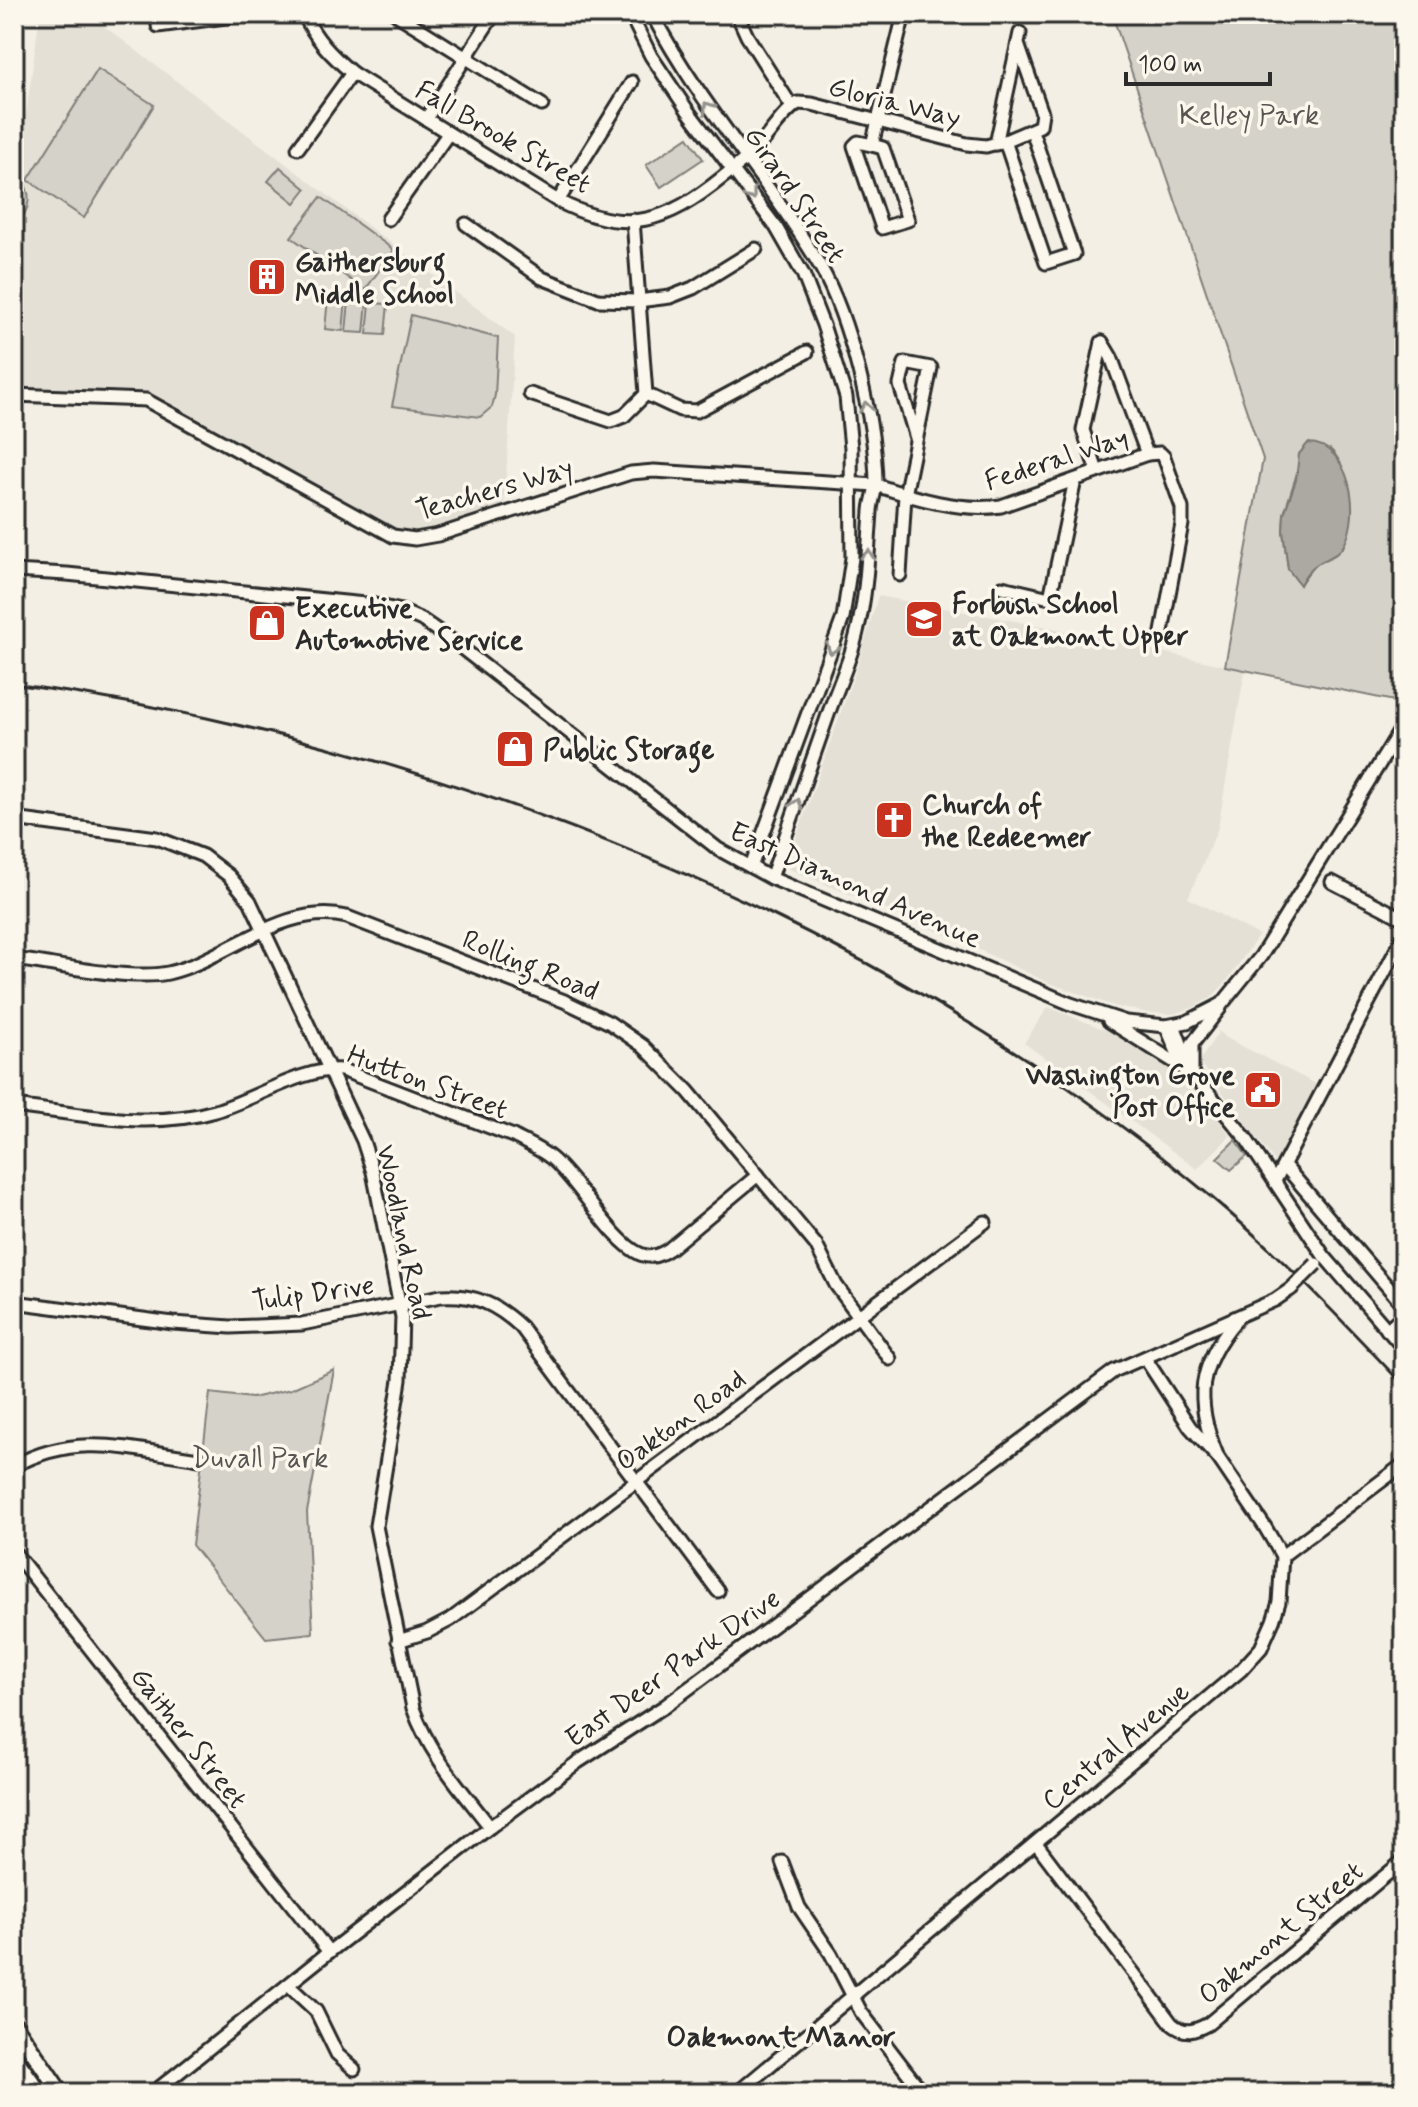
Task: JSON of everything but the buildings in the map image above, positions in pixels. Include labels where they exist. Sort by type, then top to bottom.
[{"type":"main road","points":[[14,2024],[61,2093]]},
{"type":"main road","points":[[14,2057],[40,2093]]},
{"type":"street","points":[[158,26],[248,14]]},
{"type":"street","name":"Fall Brook Street","points":[[304,14],[311,31],[329,54],[352,73],[578,211],[598,217],[650,219],[679,209],[746,159]]},
{"type":"street","points":[[396,14],[542,105]]},
{"type":"street","points":[[426,119],[494,14]]},
{"type":"street","name":"Girard Street","points":[[630,14],[651,56],[731,170],[776,227],[803,274],[846,397],[852,482],[852,558],[843,618],[751,867]]},
{"type":"street","name":"Girard Street","points":[[652,14],[706,106],[822,270],[849,341],[866,400],[876,485],[857,633],[771,878]]},
{"type":"street","points":[[737,14],[747,36],[792,107]]},
{"type":"street","points":[[872,145],[904,14]]},
{"type":"street","points":[[1019,38],[1042,113],[1040,126],[1032,131],[1074,254],[1046,263],[1001,142],[1019,38]]},
{"type":"street","points":[[298,148],[352,73]]},
{"type":"street","points":[[558,201],[632,82]]},
{"type":"street","name":"Gloria Way","points":[[746,159],[792,107],[803,103],[967,144],[1001,142],[1032,131]]},
{"type":"street","points":[[388,219],[448,134]]},
{"type":"street","points":[[858,142],[872,145],[883,148],[908,220],[882,228],[854,146],[858,142]]},
{"type":"street","points":[[530,394],[611,421],[624,416],[646,394],[633,220]]},
{"type":"street","points":[[466,224],[542,278],[576,294],[598,300],[638,301],[670,297],[693,288],[756,249]]},
{"type":"street","points":[[1097,471],[1083,430],[1102,342],[1152,453],[1164,457],[1182,508],[1182,524],[1162,632]]},
{"type":"street","points":[[646,394],[680,410],[697,411],[807,352]]},
{"type":"street","points":[[900,575],[905,495],[931,368],[905,363],[900,385],[916,438]]},
{"type":"street","name":"Teachers Way","points":[[14,395],[146,400],[393,536],[415,539],[438,535],[631,473],[654,471],[876,485]]},
{"type":"street","name":"Federal Way","points":[[876,485],[905,495],[985,508],[1001,506],[1152,453]]},
{"type":"street","points":[[1002,587],[1050,598],[1075,480]]},
{"type":"street","name":"East Diamond Avenue","points":[[14,571],[363,604],[401,611],[422,620],[454,642],[718,849],[771,878],[1103,1016],[1126,1022],[1170,1026]]},
{"type":"street","points":[[1188,1071],[1192,1044],[1261,956],[1404,724]]},
{"type":"street","name":"Woodland Road","points":[[14,819],[173,842],[203,856],[229,876],[250,901],[330,1068],[363,1141],[373,1172],[400,1304],[400,1380],[376,1526],[398,1641],[413,1708],[423,1735],[490,1827]]},
{"type":"street","points":[[1332,882],[1404,919]]},
{"type":"street","name":"Rolling Road","points":[[14,959],[144,976],[166,973],[186,968],[264,930],[327,912],[564,1001],[610,1023],[643,1046],[688,1091],[816,1245],[836,1285],[890,1359]]},
{"type":"street","points":[[1275,1181],[1404,935]]},
{"type":"street","points":[[1188,1071],[1170,1026],[1222,1004]]},
{"type":"street","points":[[1103,1016],[1120,1030],[1188,1071],[1245,1137],[1275,1181],[1320,1260],[1404,1349]]},
{"type":"street","name":"Hutton Street","points":[[14,1106],[128,1120],[171,1119],[214,1112],[330,1068],[342,1070],[513,1136],[535,1148],[564,1171],[627,1245],[641,1255],[660,1255],[669,1249],[758,1175]]},
{"type":"street","points":[[1284,1165],[1404,1306]]},
{"type":"street","name":"Oakton Road","points":[[398,1641],[427,1632],[450,1620],[985,1222]]},
{"type":"street","name":"East Deer Park Drive","points":[[153,2093],[490,1827],[578,1762],[665,1706],[1114,1371],[1275,1300],[1291,1289],[1320,1260]]},
{"type":"street","name":"Tulip Drive","points":[[14,1302],[173,1323],[231,1327],[302,1324],[441,1296],[461,1295],[483,1299],[504,1311],[521,1327],[718,1591]]},
{"type":"street","points":[[1387,1330],[1404,1314]]},
{"type":"street","name":"East Deer Park Drive","points":[[1219,1459],[1203,1410],[1203,1385],[1216,1344],[1240,1315]]},
{"type":"street","points":[[1145,1358],[1190,1427],[1219,1459],[1282,1556],[1404,1464]]},
{"type":"street","points":[[14,1466],[38,1453],[65,1446],[94,1445],[199,1459]]},
{"type":"street","name":"Gaither Street","points":[[14,1552],[329,1952]]},
{"type":"street","name":"Central Avenue","points":[[737,2093],[1241,1670],[1261,1648],[1273,1621],[1279,1602],[1282,1556]]},
{"type":"street","name":"Oakmont Street","points":[[1036,1843],[1172,2024],[1187,2032],[1208,2024],[1404,1860]]},
{"type":"street","points":[[782,1862],[799,1907],[831,1954],[861,2012],[923,2093]]},
{"type":"street","points":[[288,1985],[309,2003],[337,2054],[354,2069]]},
{"type":"shaded area","points":[[40,14],[88,14],[515,337],[504,507],[415,535],[395,533],[151,397],[14,390],[14,145],[23,136]]},
{"type":"shaded area","points":[[1308,443],[1322,446],[1343,467],[1352,499],[1352,516],[1340,551],[1311,569],[1300,585],[1288,569],[1283,531],[1284,514],[1296,480],[1299,454]]},
{"type":"shaded area","points":[[878,596],[1047,627],[1245,670],[1218,828],[1188,898],[1259,935],[1211,998],[1173,1014],[1114,1006],[1049,983],[952,937],[789,869],[787,864],[858,664]]},
{"type":"shaded area","points":[[1048,1007],[1136,1042],[1171,1065],[1207,1101],[1230,1136],[1197,1169],[1024,1043]]},
{"type":"shaded area","points":[[1219,1031],[1224,1037],[1320,1086],[1277,1164],[1199,1062]]},
{"type":"green space","name":"Kelley Park","points":[[1075,14],[1404,14],[1404,703],[1225,666],[1263,459],[1115,23]],"holes":[[[1330,449],[1343,469],[1349,496],[1347,537],[1343,547],[1314,565],[1300,584],[1288,569],[1284,514],[1297,473]]]},
{"type":"green space","points":[[98,69],[154,105],[84,218],[28,180]]},
{"type":"green space","points":[[688,137],[703,159],[661,187],[646,165]]},
{"type":"green space","points":[[280,167],[306,189],[295,203],[268,181]]},
{"type":"green space","points":[[17,175],[26,188],[29,201],[24,214],[14,225],[14,176]]},
{"type":"green space","points":[[321,197],[394,250],[365,290],[291,237]]},
{"type":"green space","points":[[328,298],[346,300],[343,331],[325,329]]},
{"type":"green space","points":[[349,301],[367,302],[364,333],[346,332]]},
{"type":"green space","points":[[370,303],[388,304],[385,335],[367,334]]},
{"type":"green space","points":[[411,315],[498,338],[495,395],[492,407],[480,417],[392,406]]},
{"type":"green space","points":[[1235,1140],[1247,1156],[1231,1170],[1217,1158]]},
{"type":"green space","name":"Duvall Park","points":[[334,1370],[307,1512],[313,1633],[266,1638],[192,1545],[210,1393],[252,1398],[291,1389]]},
{"type":"railway","points":[[14,684],[174,711],[334,750],[493,798],[648,858],[798,928],[943,1007],[1081,1097],[1236,1218],[1310,1288],[1404,1386]]},
{"type":"place","name":"Gaithersburg Middle School","points":[[267,277]]},
{"type":"place","name":"Forbush School at Oakmont Upper","points":[[924,619]]},
{"type":"place","name":"Executive Automotive Service","points":[[267,623]]},
{"type":"place","name":"Public Storage","points":[[515,749]]},
{"type":"place","name":"Church of the Redeemer","points":[[894,820]]},
{"type":"place","name":"Washington Grove Post Office","points":[[1263,1090]]},
{"type":"district","name":"Oakmont Manor","points":[[781,2036]]}]
